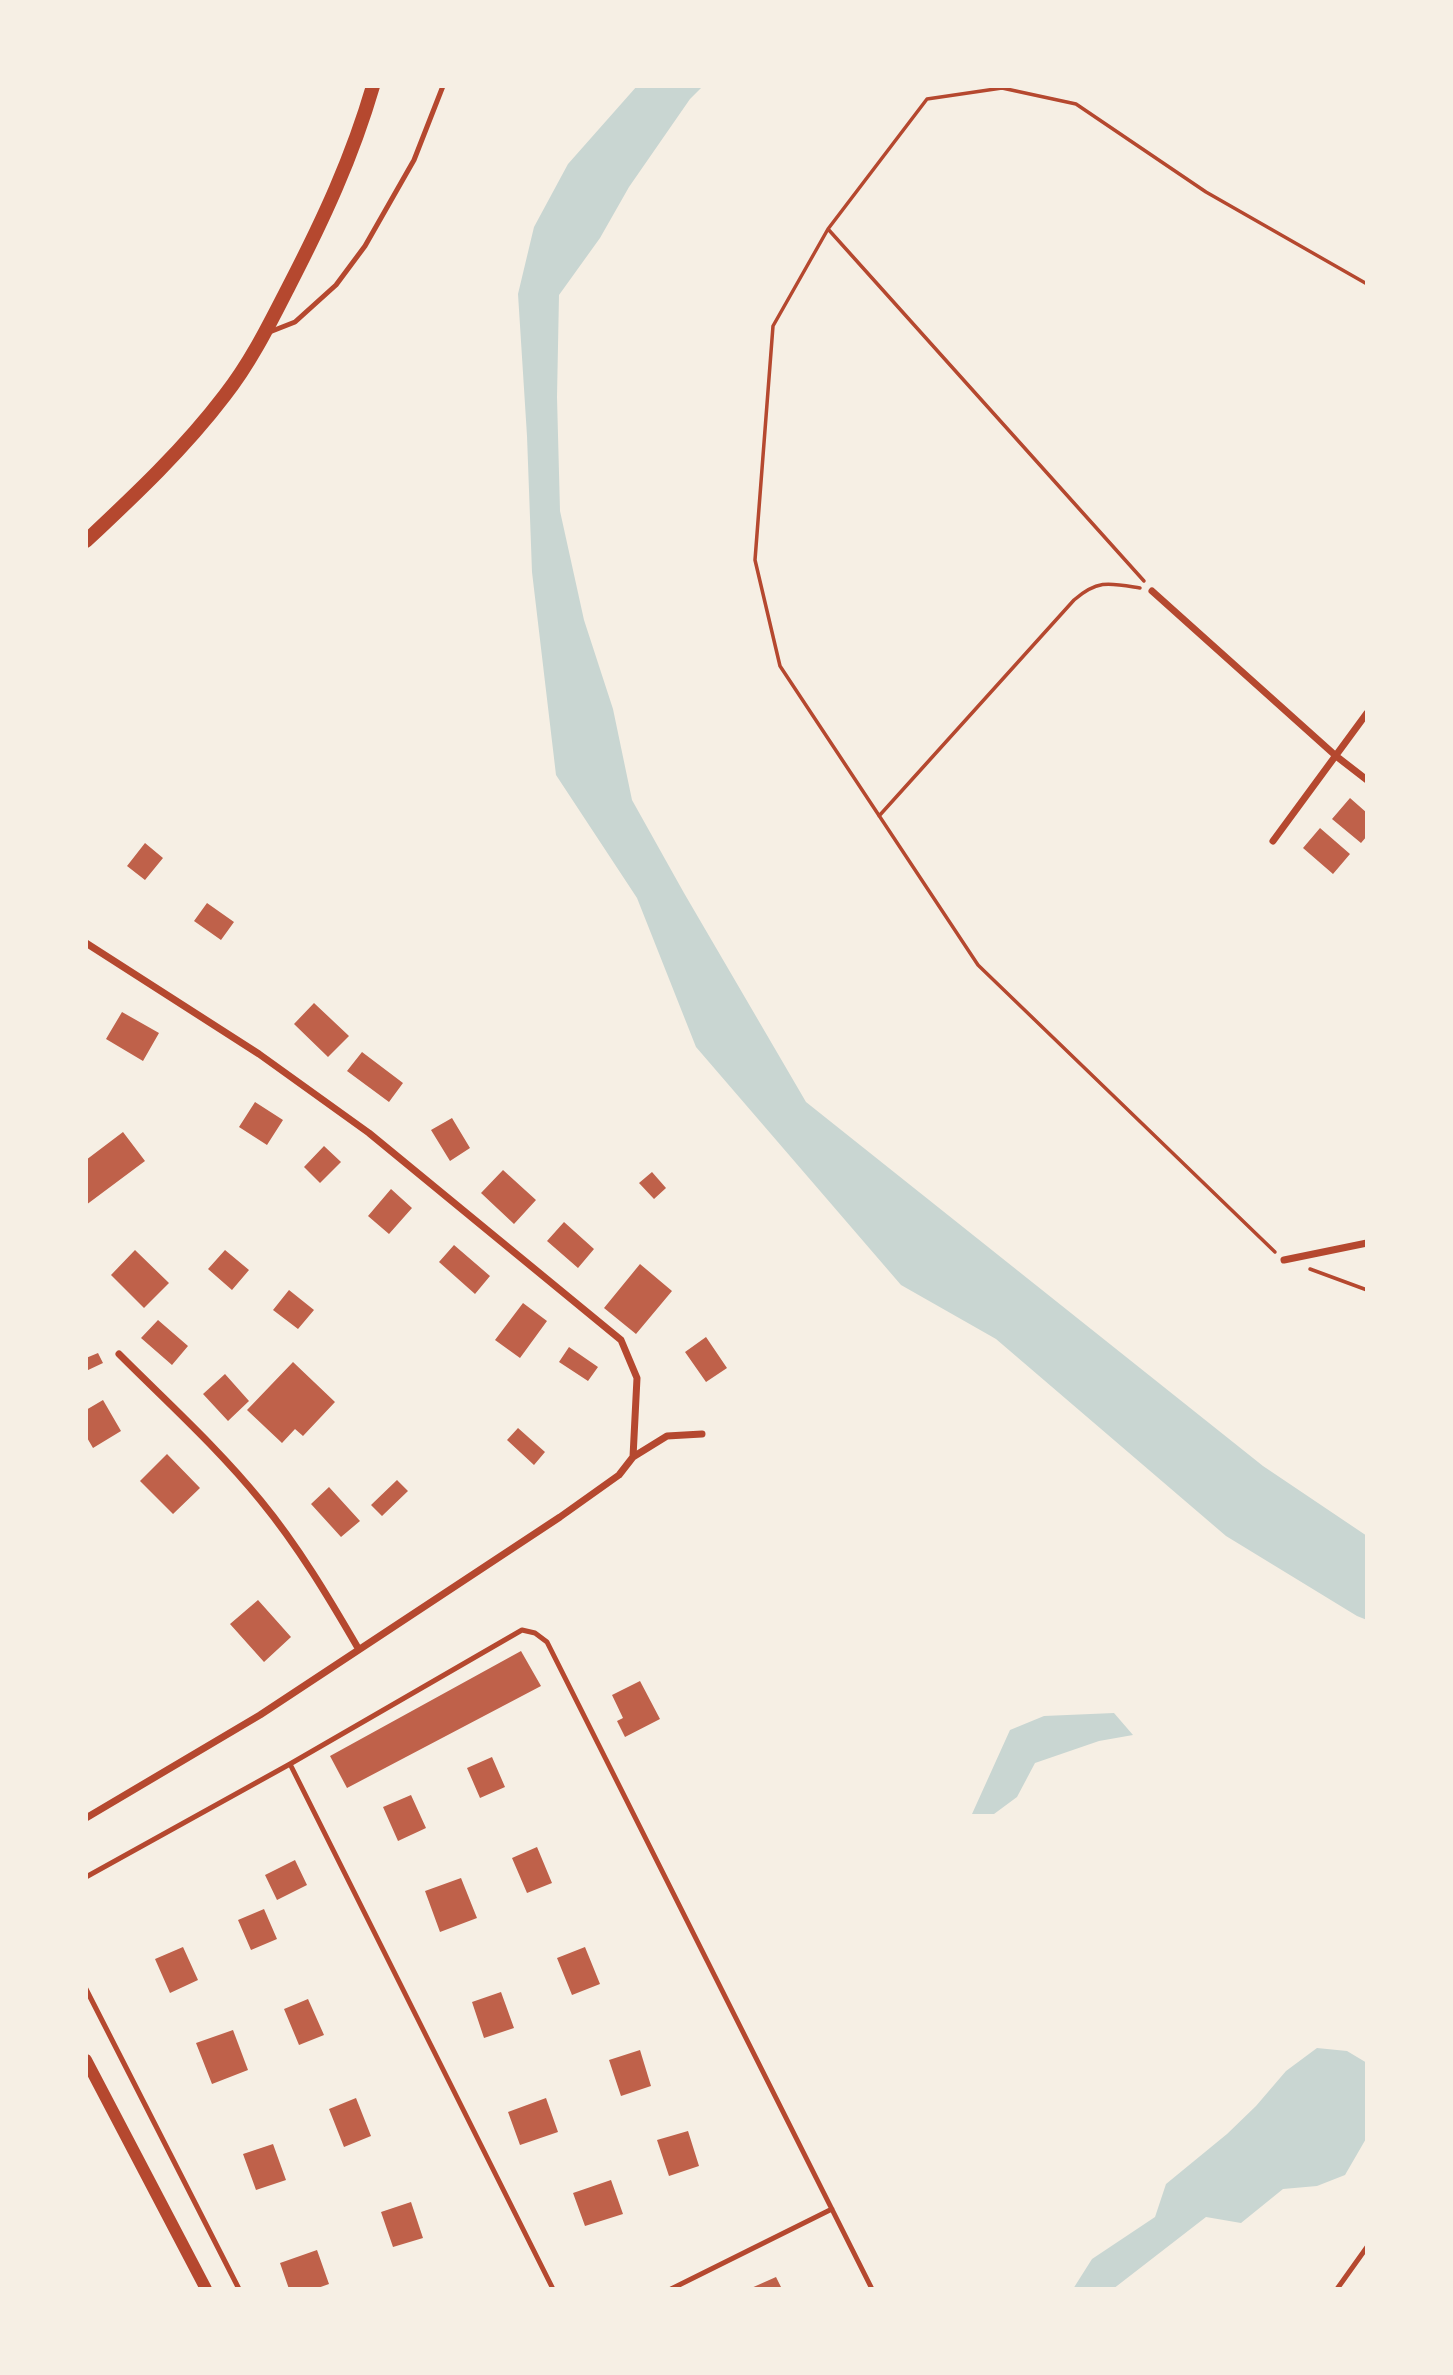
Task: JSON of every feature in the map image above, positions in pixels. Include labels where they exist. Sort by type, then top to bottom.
[{"type":"main road","points":[[86,541],[168,462],[226,394],[264,334],[328,211],[373,86]]},
{"type":"street","points":[[1152,591],[1336,756],[1367,780]]},
{"type":"street","points":[[1273,841],[1367,713]]},
{"type":"street","points":[[86,943],[259,1054],[369,1133],[621,1340],[637,1378],[633,1457]]},
{"type":"street","points":[[1284,1260],[1367,1243]]},
{"type":"street","points":[[119,1354],[212,1446],[262,1502],[325,1591],[358,1648]]},
{"type":"street","points":[[86,1818],[260,1714],[560,1517],[619,1475],[633,1457],[667,1436],[702,1434]]},
{"type":"street","points":[[86,2060],[206,2289]]},
{"type":"lane","points":[[264,334],[295,322],[336,285],[365,246],[414,160],[443,86]]},
{"type":"lane","points":[[86,1877],[290,1764],[522,1630],[535,1633],[547,1642],[872,2289]]},
{"type":"lane","points":[[290,1764],[553,2289]]},
{"type":"lane","points":[[86,1989],[239,2289]]},
{"type":"lane","points":[[671,2289],[832,2209]]},
{"type":"lane","points":[[1337,2289],[1367,2247]]},
{"type":"path","points":[[1367,284],[1206,192],[1076,104],[1002,88],[927,99],[828,229],[774,326],[755,560],[780,666],[978,965],[1284,1260],[1367,1290]]},
{"type":"path","points":[[828,229],[1152,591]]},
{"type":"path","points":[[880,816],[1089,586],[1114,583],[1152,591]]},
{"type":"shaded area","points":[[637,86],[703,86],[690,99],[629,187],[600,238],[559,295],[557,397],[560,511],[584,620],[613,709],[632,800],[806,1102],[1263,1466],[1367,1536],[1367,1620],[1226,1536],[996,1339],[901,1285],[696,1047],[637,898],[556,775],[532,572],[518,294],[534,227],[568,164]]},
{"type":"shaded area","points":[[1114,1713],[1133,1735],[1099,1741],[1035,1763],[1017,1797],[994,1814],[972,1814],[1010,1730],[1044,1716]]},
{"type":"shaded area","points":[[1317,2048],[1347,2051],[1367,2063],[1367,2137],[1345,2175],[1317,2186],[1283,2189],[1241,2223],[1206,2217],[1113,2289],[1073,2289],[1092,2259],[1155,2217],[1166,2184],[1227,2134],[1286,2071]]},
{"type":"building","points":[[1350,798],[1367,813],[1367,836],[1361,843],[1332,819]]},
{"type":"building","points":[[1320,828],[1350,854],[1333,874],[1303,848]]},
{"type":"building","points":[[145,843],[163,858],[145,880],[127,866]]},
{"type":"building","points":[[207,903],[234,922],[221,940],[194,921]]},
{"type":"building","points":[[314,1003],[349,1036],[328,1057],[294,1024]]},
{"type":"building","points":[[122,1012],[159,1033],[143,1061],[106,1039]]},
{"type":"building","points":[[362,1052],[403,1083],[389,1102],[347,1071]]},
{"type":"building","points":[[255,1102],[283,1120],[267,1145],[239,1127]]},
{"type":"building","points":[[452,1118],[470,1148],[450,1161],[431,1130]]},
{"type":"building","points":[[123,1132],[145,1161],[86,1205],[86,1160]]},
{"type":"building","points":[[324,1146],[341,1162],[320,1183],[304,1167]]},
{"type":"building","points":[[503,1170],[536,1200],[514,1224],[481,1193]]},
{"type":"building","points":[[652,1172],[666,1188],[654,1199],[639,1183]]},
{"type":"building","points":[[391,1189],[412,1208],[389,1234],[368,1216]]},
{"type":"building","points":[[564,1222],[594,1249],[578,1268],[547,1241]]},
{"type":"building","points":[[454,1245],[490,1276],[475,1294],[439,1262]]},
{"type":"building","points":[[135,1250],[169,1283],[144,1308],[111,1275]]},
{"type":"building","points":[[225,1250],[249,1270],[232,1290],[208,1269]]},
{"type":"building","points":[[640,1264],[672,1291],[636,1334],[604,1308]]},
{"type":"building","points":[[289,1290],[314,1310],[298,1329],[273,1310]]},
{"type":"building","points":[[523,1303],[547,1321],[520,1358],[495,1340]]},
{"type":"building","points":[[158,1320],[188,1346],[172,1365],[141,1338]]},
{"type":"building","points":[[706,1337],[727,1368],[706,1382],[685,1352]]},
{"type":"building","points":[[569,1347],[598,1367],[588,1381],[559,1362]]},
{"type":"building","points":[[98,1353],[103,1363],[86,1371],[86,1358]]},
{"type":"building","points":[[293,1362],[335,1402],[303,1436],[295,1429],[282,1443],[247,1410]]},
{"type":"building","points":[[225,1374],[249,1401],[228,1421],[203,1394]]},
{"type":"building","points":[[103,1400],[121,1431],[93,1448],[86,1436],[86,1410]]},
{"type":"building","points":[[518,1428],[545,1452],[534,1465],[507,1440]]},
{"type":"building","points":[[167,1454],[200,1488],[173,1514],[140,1481]]},
{"type":"building","points":[[397,1480],[408,1491],[382,1516],[371,1505]]},
{"type":"building","points":[[329,1487],[360,1521],[341,1537],[311,1504]]},
{"type":"building","points":[[258,1600],[291,1637],[264,1662],[230,1624]]},
{"type":"building","points":[[521,1651],[541,1686],[347,1788],[330,1756]]},
{"type":"building","points":[[640,1681],[660,1719],[625,1737],[617,1721],[623,1718],[612,1695]]},
{"type":"building","points":[[492,1757],[505,1787],[480,1798],[467,1768]]},
{"type":"building","points":[[411,1795],[426,1828],[398,1841],[383,1807]]},
{"type":"building","points":[[537,1847],[552,1883],[527,1893],[512,1858]]},
{"type":"building","points":[[295,1860],[307,1885],[277,1900],[265,1875]]},
{"type":"building","points":[[461,1878],[477,1918],[440,1932],[425,1891]]},
{"type":"building","points":[[264,1909],[277,1939],[251,1950],[238,1920]]},
{"type":"building","points":[[183,1947],[198,1980],[170,1993],[155,1959]]},
{"type":"building","points":[[585,1947],[600,1984],[572,1995],[557,1958]]},
{"type":"building","points":[[501,1992],[514,2028],[484,2038],[472,2002]]},
{"type":"building","points":[[308,1999],[324,2035],[299,2045],[284,2009]]},
{"type":"building","points":[[233,2030],[248,2070],[212,2084],[196,2043]]},
{"type":"building","points":[[640,2050],[651,2086],[621,2096],[609,2060]]},
{"type":"building","points":[[356,2098],[371,2136],[344,2147],[329,2109]]},
{"type":"building","points":[[546,2098],[558,2132],[520,2145],[508,2112]]},
{"type":"building","points":[[688,2131],[699,2166],[669,2176],[657,2140]]},
{"type":"building","points":[[273,2144],[286,2180],[256,2190],[243,2154]]},
{"type":"building","points":[[611,2180],[623,2214],[585,2226],[573,2193]]},
{"type":"building","points":[[411,2202],[423,2238],[393,2247],[381,2212]]},
{"type":"building","points":[[317,2250],[329,2284],[315,2289],[289,2289],[280,2263]]},
{"type":"building","points":[[776,2277],[782,2289],[749,2289]]}]
